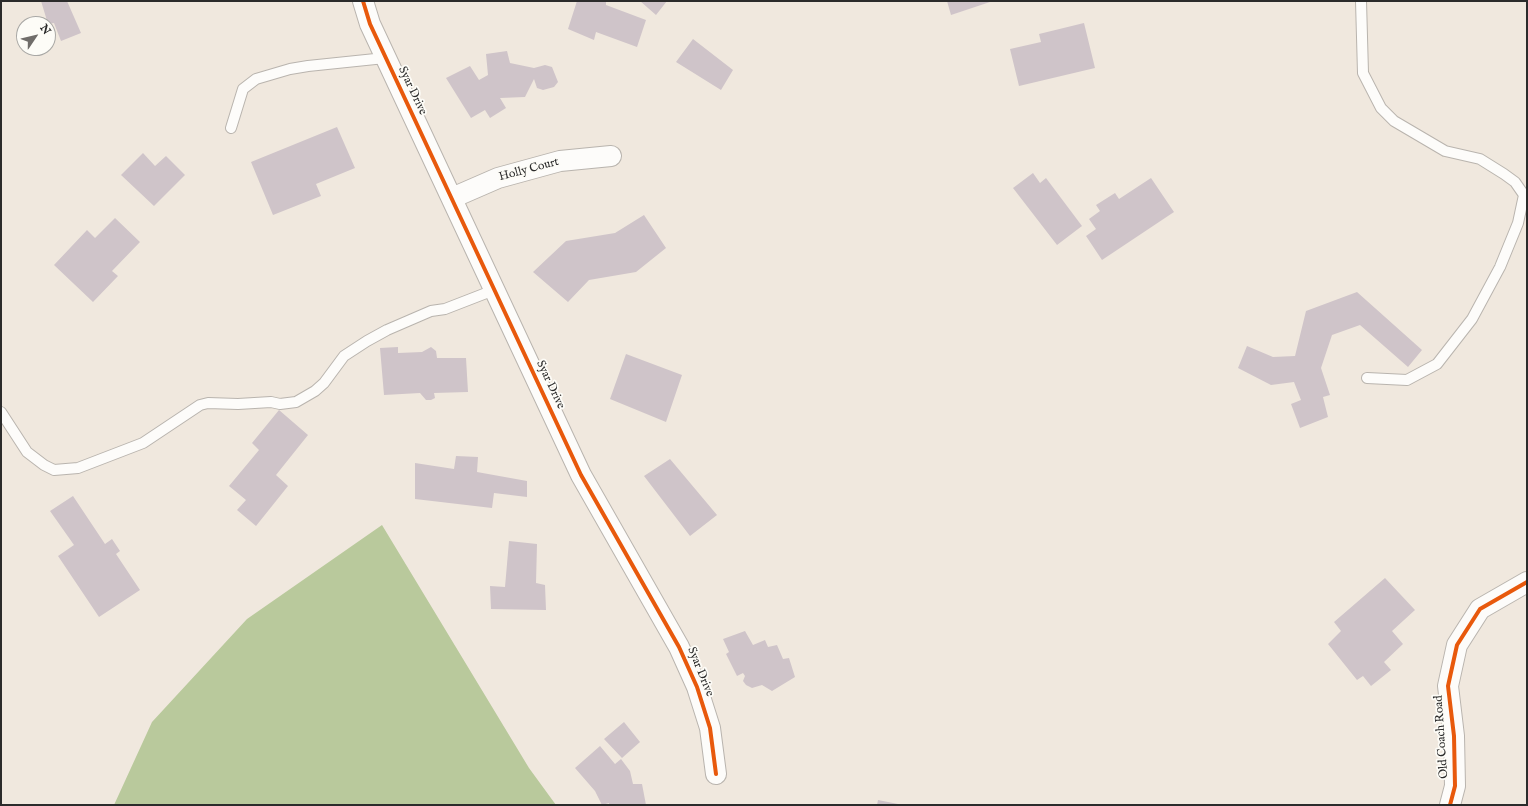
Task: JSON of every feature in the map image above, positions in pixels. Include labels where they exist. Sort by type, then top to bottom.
[{"type":"street","name":"Syar Drive","points":[[363,1],[370,24],[581,475],[679,647],[697,687],[710,728],[716,774]]},
{"type":"street","name":"Holly Court","points":[[452,198],[498,178],[560,161],[610,156]]},
{"type":"street","name":"Old Coach Road","points":[[1450,805],[1455,786],[1454,736],[1448,686],[1457,645],[1480,610],[1527,582]]},
{"type":"lane","points":[[1361,1],[1363,73],[1381,108],[1394,122],[1445,151],[1480,159],[1515,182],[1524,196],[1518,222],[1500,267],[1472,319],[1437,364],[1407,380],[1367,378]]},
{"type":"lane","points":[[230,128],[243,89],[256,80],[290,69],[386,58]]},
{"type":"lane","points":[[1,412],[27,452],[44,465],[54,470],[78,468],[144,443],[200,405],[208,403],[238,404],[271,402],[280,404],[296,402],[315,391],[324,383],[344,356],[367,341],[387,330],[431,311],[445,309],[494,290]]},
{"type":"green space","points":[[382,525],[529,768],[556,805],[114,805],[152,722],[247,619]]},
{"type":"building","points":[[41,1],[67,1],[81,33],[61,41],[56,28],[56,16],[46,16]]},
{"type":"building","points":[[577,1],[606,1],[606,5],[646,20],[637,47],[596,32],[594,40],[568,29]]},
{"type":"building","points":[[640,1],[667,1],[656,15]]},
{"type":"building","points":[[947,1],[993,1],[951,15]]},
{"type":"building","points":[[1084,23],[1095,68],[1019,86],[1010,49],[1041,42],[1039,34]]},
{"type":"building","points":[[693,39],[733,70],[721,90],[676,62]]},
{"type":"building","points":[[507,51],[510,63],[534,68],[545,65],[552,67],[558,82],[554,87],[543,90],[537,88],[534,79],[525,97],[500,98],[506,108],[490,118],[485,110],[471,118],[446,78],[470,66],[479,80],[488,75],[486,54]]},
{"type":"building","points":[[337,127],[355,168],[316,184],[321,196],[273,215],[251,162]]},
{"type":"building","points":[[143,153],[155,166],[166,156],[185,175],[154,206],[121,175]]},
{"type":"building","points":[[1033,173],[1040,183],[1046,178],[1082,226],[1057,245],[1013,188]]},
{"type":"building","points":[[1151,178],[1174,212],[1102,260],[1086,236],[1096,229],[1089,219],[1100,211],[1096,205],[1115,193],[1119,199]]},
{"type":"building","points":[[644,215],[666,248],[636,272],[589,280],[568,302],[533,272],[566,241],[615,233]]},
{"type":"building","points":[[115,218],[140,242],[112,271],[118,276],[93,302],[54,265],[87,230],[95,238]]},
{"type":"building","points":[[1357,292],[1422,350],[1408,367],[1360,325],[1332,335],[1321,368],[1330,395],[1323,397],[1328,417],[1300,428],[1291,404],[1301,400],[1294,382],[1271,385],[1238,368],[1247,346],[1273,357],[1295,356],[1306,311]]},
{"type":"building","points":[[398,347],[398,353],[422,352],[431,347],[436,351],[437,358],[466,358],[468,392],[434,393],[435,398],[431,400],[426,400],[420,393],[384,395],[380,348]]},
{"type":"building","points":[[626,354],[682,375],[666,422],[610,399]]},
{"type":"building","points":[[279,410],[308,435],[276,475],[288,486],[256,526],[237,510],[246,500],[229,486],[259,450],[252,443]]},
{"type":"building","points":[[456,456],[478,457],[477,472],[527,481],[527,497],[494,493],[492,508],[415,499],[415,463],[454,469]]},
{"type":"building","points":[[670,459],[717,515],[690,536],[644,476]]},
{"type":"building","points":[[73,496],[105,544],[112,539],[120,551],[116,554],[140,590],[99,617],[58,556],[74,545],[50,511]]},
{"type":"building","points":[[509,541],[537,544],[536,583],[545,585],[546,610],[491,609],[490,586],[505,587]]},
{"type":"building","points":[[1385,578],[1415,610],[1392,631],[1403,644],[1384,662],[1391,670],[1371,686],[1363,676],[1357,680],[1328,644],[1341,631],[1334,622]]},
{"type":"building","points":[[745,631],[753,645],[765,640],[768,647],[777,645],[783,659],[789,658],[795,677],[772,691],[762,685],[752,688],[746,685],[743,681],[745,676],[743,673],[737,676],[726,654],[729,652],[723,639]]},
{"type":"building","points":[[624,722],[640,742],[622,758],[604,739]]},
{"type":"building","points":[[600,746],[615,764],[621,759],[630,771],[633,784],[642,784],[646,805],[609,805],[609,803],[602,805],[595,791],[575,768]]},
{"type":"building","points":[[878,800],[898,804],[898,805],[877,805]]},
{"type":"cycle path","points":[[363,1],[370,24],[581,475],[679,647],[697,687],[710,728],[716,774]]},
{"type":"cycle path","points":[[1450,805],[1455,786],[1454,736],[1448,686],[1457,645],[1480,609],[1527,582]]}]
